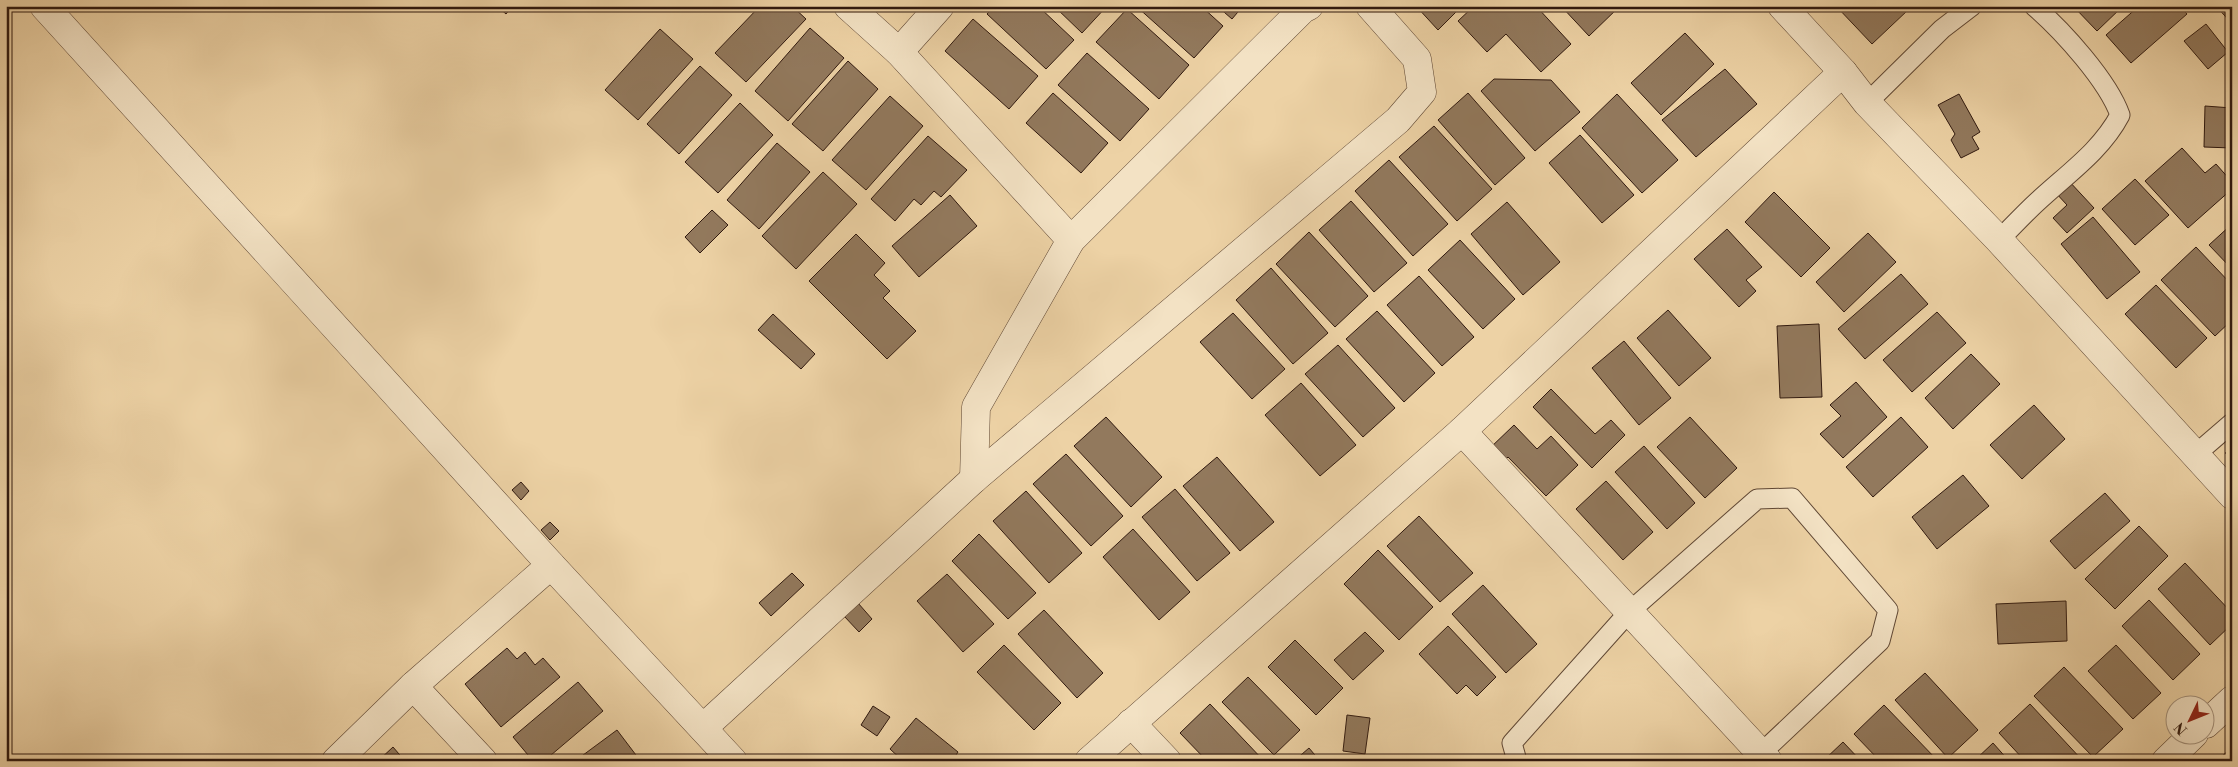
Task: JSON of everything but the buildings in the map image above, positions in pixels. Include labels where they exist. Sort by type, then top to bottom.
[{"type":"street","points":[[44,6],[551,565],[733,761]]},
{"type":"street","points":[[848,6],[899,52],[1071,240]]},
{"type":"street","points":[[899,52],[940,6]]},
{"type":"street","points":[[974,479],[976,407],[1071,240],[1303,9],[1309,6]]},
{"type":"street","points":[[703,728],[974,479],[1398,120],[1422,92],[1417,59],[1370,6]]},
{"type":"street","points":[[1782,6],[1843,72],[1867,103],[1999,240],[2232,495]]},
{"type":"street","points":[[1089,761],[1462,431],[1843,72]]},
{"type":"street","points":[[1462,431],[1761,758]]},
{"type":"street","points":[[336,761],[413,686],[551,565]]},
{"type":"street","points":[[413,686],[483,761]]},
{"type":"street","points":[[2216,715],[2232,700]]},
{"type":"street","points":[[1131,723],[1167,761]]},
{"type":"street","points":[[2166,761],[2184,744]]},
{"type":"lane","points":[[1867,103],[1942,28],[1972,6]]},
{"type":"lane","points":[[1999,240],[2037,202],[2096,149],[2110,134],[2120,115],[2114,98],[2075,49],[2034,6]]},
{"type":"lane","points":[[2196,454],[2232,423]]},
{"type":"lane","points":[[1517,761],[1512,743],[1629,612],[1757,499],[1792,498],[1888,610],[1880,641],[1761,758]]}]
